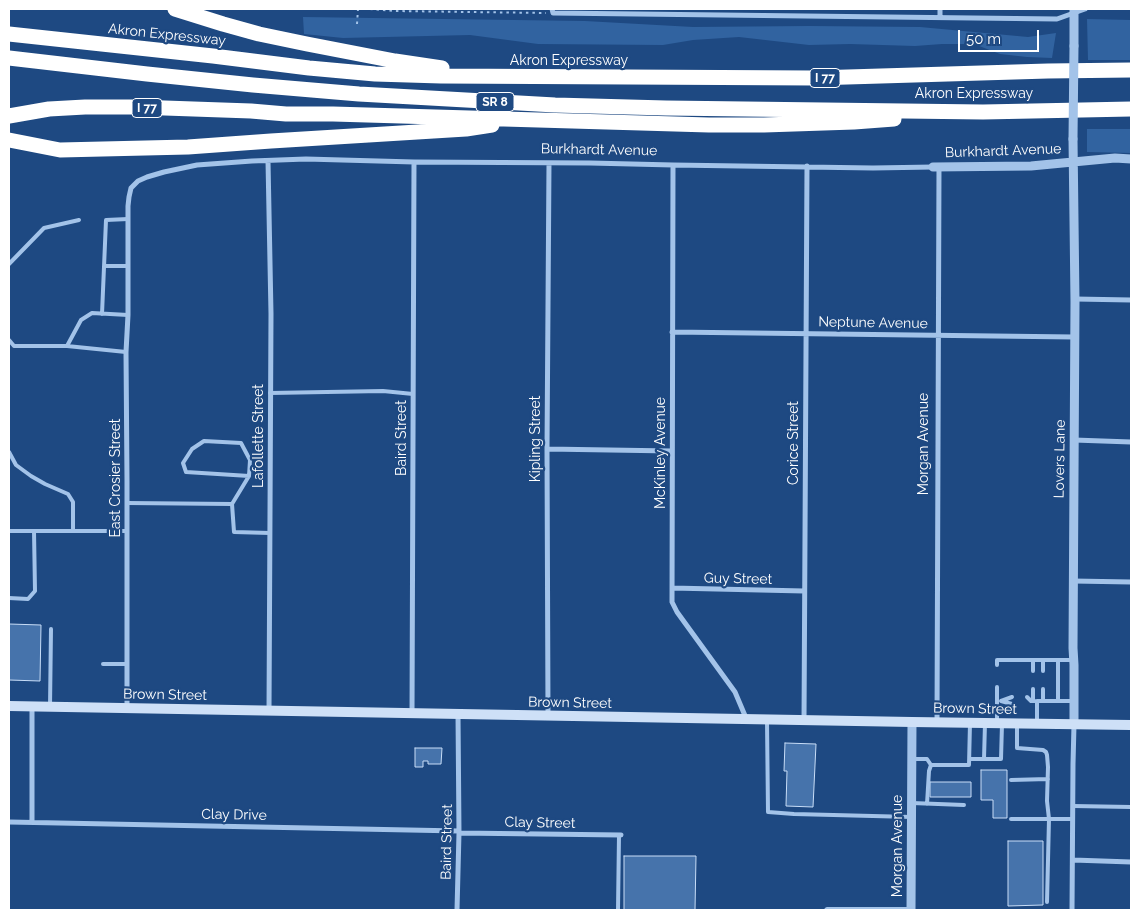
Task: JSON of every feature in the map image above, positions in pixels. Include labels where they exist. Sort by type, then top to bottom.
[{"type":"highway","name":"I 77","points":[[175,9],[259,34],[307,44],[442,68],[518,77]]},
{"type":"highway","points":[[197,9],[258,31],[307,44]]},
{"type":"highway","name":"Akron Expressway","points":[[9,34],[375,74],[518,77],[814,78],[1131,70]]},
{"type":"highway","name":"Akron Expressway","points":[[9,58],[253,85],[359,94],[556,105],[983,112],[1131,109]]},
{"type":"highway","name":"I 77","points":[[9,116],[49,109],[136,107],[286,114],[764,125],[854,122],[983,112]]},
{"type":"highway","points":[[9,140],[60,150],[188,147],[466,129],[528,120]]},
{"type":"main road","name":"Brown Street","points":[[9,706],[1131,725]]},
{"type":"street","points":[[674,9],[674,15]]},
{"type":"street","points":[[805,9],[805,16]]},
{"type":"street","points":[[940,9],[940,17]]},
{"type":"street","points":[[553,11],[674,15],[1057,20],[1074,11],[1085,9]]},
{"type":"street","name":"Lovers Lane","points":[[1072,910],[1072,764],[1074,725],[1074,660],[1072,648],[1074,11]]},
{"type":"street","name":"Burkhardt Avenue","points":[[128,248],[129,197],[131,188],[138,181],[147,177],[197,165],[306,159],[873,168],[1031,166],[1131,158]]},
{"type":"street","name":"Lafollette Street","points":[[268,161],[271,314],[269,711]]},
{"type":"street","name":"Baird Street","points":[[412,714],[414,162]]},
{"type":"street","name":"Kipling Street","points":[[548,716],[549,163]]},
{"type":"street","name":"McKinley Avenue","points":[[673,165],[672,602],[677,612],[735,692],[746,719]]},
{"type":"street","name":"Corice Street","points":[[804,720],[807,166]]},
{"type":"street","name":"Morgan Avenue","points":[[936,167],[939,335],[937,722]]},
{"type":"street","name":"East Crosier Street","points":[[127,708],[126,352],[128,248]]},
{"type":"street","points":[[1074,299],[1131,300]]},
{"type":"street","name":"Neptune Avenue","points":[[672,332],[1074,337]]},
{"type":"street","points":[[1074,440],[1131,442]]},
{"type":"street","points":[[547,449],[672,451]]},
{"type":"street","points":[[1073,581],[1131,582]]},
{"type":"street","name":"Guy Street","points":[[672,588],[804,591]]},
{"type":"street","points":[[32,706],[32,822]]},
{"type":"street","name":"Baird Street","points":[[457,910],[459,832],[458,714]]},
{"type":"street","name":"Morgan Avenue","points":[[912,722],[912,910]]},
{"type":"street","name":"Clay Drive","points":[[9,822],[459,832]]},
{"type":"street","name":"Clay Street","points":[[459,832],[620,835]]},
{"type":"street","points":[[1073,860],[1131,862]]},
{"type":"lane","points":[[102,314],[106,220],[128,219]]},
{"type":"lane","points":[[9,264],[44,228],[79,220]]},
{"type":"lane","points":[[104,266],[128,266]]},
{"type":"lane","points":[[67,346],[81,320],[92,313],[128,315]]},
{"type":"lane","points":[[9,340],[14,346],[67,346],[126,352]]},
{"type":"lane","points":[[270,393],[383,391],[413,394]]},
{"type":"lane","points":[[248,476],[186,472],[183,463],[192,449],[204,441],[241,443],[250,460],[248,476],[232,504],[234,532],[270,533]]},
{"type":"lane","points":[[9,452],[16,464],[31,476],[68,494],[73,502],[73,531]]},
{"type":"lane","points":[[127,502],[232,504]]},
{"type":"lane","points":[[9,531],[127,531]]},
{"type":"lane","points":[[9,598],[28,600],[35,590],[34,531]]},
{"type":"lane","points":[[50,707],[51,629]]},
{"type":"lane","points":[[997,665],[997,660],[1074,660]]},
{"type":"lane","points":[[1033,660],[1033,671]]},
{"type":"lane","points":[[1043,660],[1043,671]]},
{"type":"lane","points":[[1058,660],[1058,701]]},
{"type":"lane","points":[[104,664],[127,664]]},
{"type":"lane","points":[[970,759],[1001,759],[997,687]]},
{"type":"lane","points":[[1043,688],[1043,701]]},
{"type":"lane","points":[[1033,689],[1037,724]]},
{"type":"lane","points":[[999,701],[1012,697]]},
{"type":"lane","points":[[1027,697],[1034,701]]},
{"type":"lane","points":[[999,701],[1012,704]]},
{"type":"lane","points":[[1027,704],[1034,701],[1074,701]]},
{"type":"lane","points":[[767,719],[768,812],[912,817]]},
{"type":"lane","points":[[931,765],[969,765],[970,723]]},
{"type":"lane","points":[[984,759],[985,723]]},
{"type":"lane","points":[[1017,724],[1017,748],[1039,749],[1046,752],[1049,819],[1048,902]]},
{"type":"lane","points":[[912,759],[927,759],[931,765]]},
{"type":"lane","points":[[927,804],[928,771],[931,765]]},
{"type":"lane","points":[[1011,780],[1048,779]]},
{"type":"lane","points":[[912,803],[964,805]]},
{"type":"lane","points":[[1072,806],[1131,807]]},
{"type":"lane","points":[[1011,819],[1072,819]]},
{"type":"lane","points":[[618,910],[620,835]]},
{"type":"lane","points":[[826,910],[912,910]]},
{"type":"path","points":[[357,24],[358,9]]},
{"type":"path","points":[[370,9],[394,11],[553,11]]},
{"type":"shaded area","points":[[303,17],[585,21],[693,27],[920,27],[1028,37],[1056,33],[1052,58],[1000,54],[974,44],[915,46],[809,45],[739,37],[693,40],[663,45],[538,44],[470,35],[343,38],[304,34]]},
{"type":"shaded area","points":[[1087,19],[1131,20],[1131,60],[1088,60]]},
{"type":"shaded area","points":[[1087,129],[1131,129],[1131,153],[1087,152]]},
{"type":"building","points":[[9,624],[41,625],[40,681],[9,680]]},
{"type":"building","points":[[785,743],[816,744],[813,807],[786,806],[787,771],[784,771]]},
{"type":"building","points":[[415,748],[442,748],[441,764],[428,764],[428,761],[423,761],[423,767],[415,767]]},
{"type":"building","points":[[981,770],[1007,770],[1007,818],[993,818],[993,800],[981,800]]},
{"type":"building","points":[[930,782],[971,782],[971,797],[930,797]]},
{"type":"building","points":[[1008,841],[1043,841],[1043,905],[1008,906]]},
{"type":"building","points":[[624,856],[696,856],[695,910],[624,910]]}]
